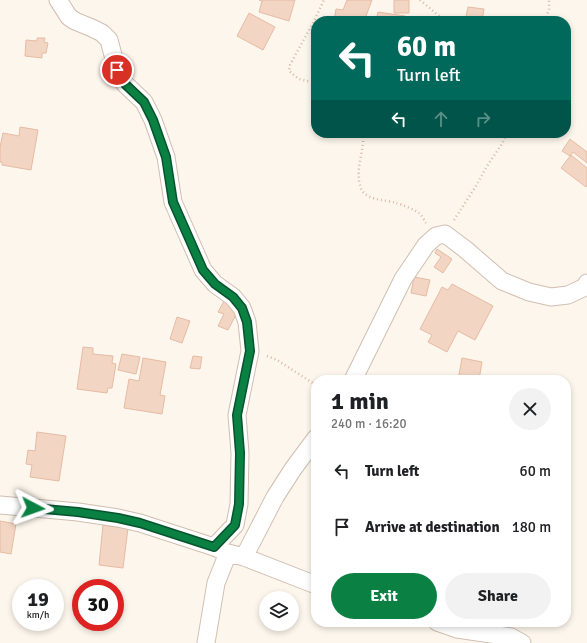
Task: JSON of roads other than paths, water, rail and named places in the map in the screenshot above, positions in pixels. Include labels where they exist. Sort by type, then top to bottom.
[{"type":"street","points":[[58,0],[70,17],[75,21],[102,33],[109,40],[117,70],[125,84],[144,102],[153,120],[166,157],[173,202],[203,270],[215,284],[233,297],[242,308],[247,322],[250,351],[237,415],[240,453],[239,504],[229,552],[216,584],[206,643]]},
{"type":"street","points":[[355,375],[403,279],[426,245],[441,235],[465,248],[502,281],[529,292],[551,297],[568,295],[585,287],[587,283]]},
{"type":"street","points":[[229,552],[275,497],[311,445]]},
{"type":"street","points":[[0,505],[78,512],[140,523],[229,552],[311,584]]},
{"type":"street","points":[[451,627],[511,637],[522,643]]}]
